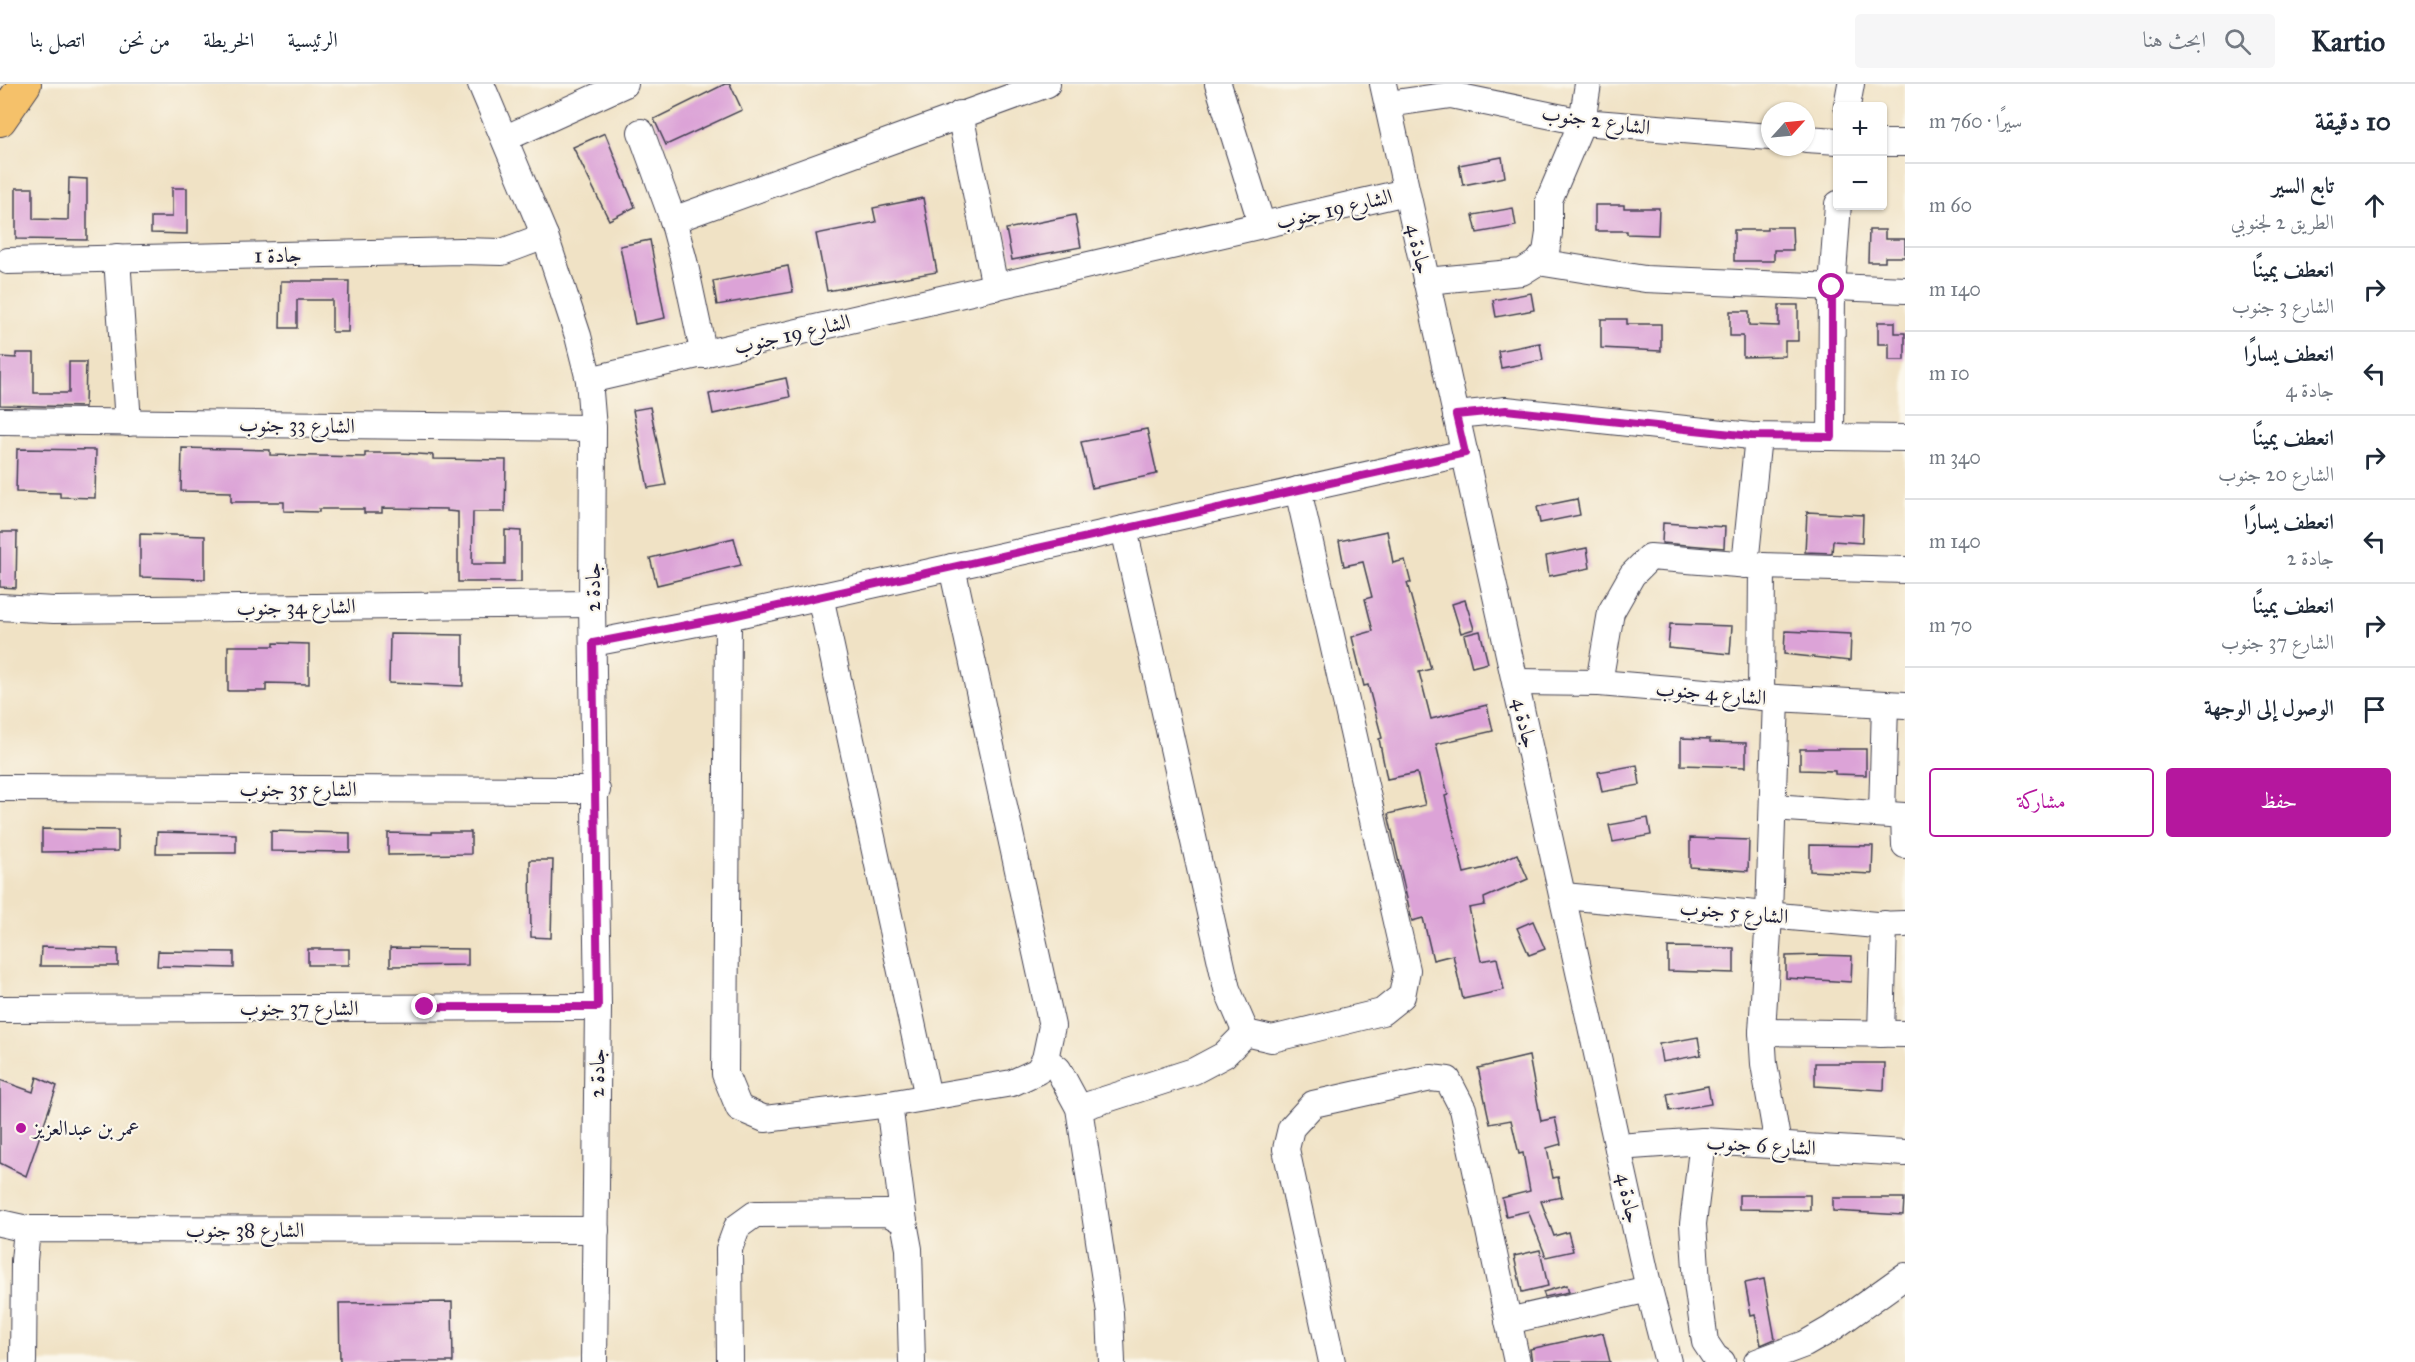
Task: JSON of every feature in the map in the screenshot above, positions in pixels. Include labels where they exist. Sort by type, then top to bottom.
[{"type":"main road","points":[[0,120],[25,84]]},
{"type":"street","name":"جادة 2","points":[[481,84],[506,138],[545,236],[578,336],[589,380],[593,428],[592,604],[597,790],[598,1007],[594,1362]]},
{"type":"street","points":[[506,138],[625,84]]},
{"type":"street","points":[[673,220],[1047,84]]},
{"type":"street","name":"الشارع 19 جنوب","points":[[1218,84],[1262,225]]},
{"type":"street","points":[[1426,281],[1522,272],[1538,262],[1546,252],[1549,200],[1582,122],[1588,84]]},
{"type":"street","points":[[1848,102],[1851,84]]},
{"type":"street","name":"الشارع 2 جنوب","points":[[1385,94],[1450,95],[1582,122],[1761,136]]},
{"type":"street","name":"جادة 4","points":[[1385,94],[1564,896],[1617,1147],[1668,1362]]},
{"type":"street","points":[[960,114],[995,286]]},
{"type":"street","points":[[640,132],[673,220],[704,355]]},
{"type":"street","points":[[1815,140],[1833,141]]},
{"type":"street","points":[[1887,143],[1905,143]]},
{"type":"street","name":"الشارع 19 جنوب","points":[[589,380],[1406,192]]},
{"type":"street","points":[[1832,437],[1832,287],[1838,210]]},
{"type":"street","name":"جادة 1","points":[[8,261],[449,251],[502,252],[545,236]]},
{"type":"street","points":[[117,258],[128,423]]},
{"type":"street","points":[[1538,262],[1645,279],[1905,290]]},
{"type":"street","points":[[1456,415],[1506,410],[1758,436],[1905,438]]},
{"type":"street","name":"الشارع 33 جنوب","points":[[0,421],[593,428]]},
{"type":"street","points":[[1758,436],[1754,566],[1769,698],[1773,807],[1762,1032],[1764,1064],[1778,1145]]},
{"type":"street","points":[[593,643],[820,597],[1465,453]]},
{"type":"street","points":[[1246,1033],[1272,1039],[1382,1012],[1402,996],[1407,970],[1298,490]]},
{"type":"street","points":[[1124,529],[1227,989],[1246,1033]]},
{"type":"street","points":[[1599,684],[1611,612],[1632,575],[1650,557],[1754,566],[1905,565]]},
{"type":"street","points":[[728,617],[725,1074],[738,1108],[765,1119],[889,1104],[1012,1083],[1038,1071],[1045,1059],[1052,1026],[952,567]]},
{"type":"street","points":[[820,597],[928,1097]]},
{"type":"street","name":"الشارع 34 جنوب","points":[[0,607],[54,610],[592,604]]},
{"type":"street","name":"الشارع 4 جنوب","points":[[1516,682],[1599,684],[1769,698],[1895,704]]},
{"type":"street","points":[[1895,704],[1897,815],[1905,845]]},
{"type":"street","name":"الشارع 35 جنوب","points":[[0,788],[597,790]]},
{"type":"street","points":[[1773,807],[1897,815]]},
{"type":"street","name":"الشارع 5 جنوب","points":[[1564,896],[1894,924]]},
{"type":"street","points":[[1762,1032],[1893,1034],[1894,924]]},
{"type":"street","name":"الشارع 37 جنوب","points":[[0,1009],[598,1007]]},
{"type":"street","points":[[1079,1108],[1194,1071],[1224,1055],[1246,1033]]},
{"type":"street","points":[[1045,1059],[1058,1070],[1079,1108],[1110,1313],[1112,1362]]},
{"type":"street","points":[[1332,1362],[1286,1149],[1291,1128],[1313,1104],[1431,1078],[1448,1080],[1463,1108],[1517,1362]]},
{"type":"street","points":[[889,1104],[909,1249],[912,1362]]},
{"type":"street","points":[[1703,1141],[1693,1224],[1697,1284],[1706,1342],[1715,1357],[1722,1362]]},
{"type":"street","name":"الشارع 6 جنوب","points":[[1617,1147],[1703,1141],[1905,1153]]},
{"type":"street","points":[[730,1362],[729,1249],[737,1227],[754,1214],[888,1213],[904,1222]]},
{"type":"street","points":[[0,1223],[27,1229],[24,1261],[23,1362]]},
{"type":"street","name":"الشارع 38 جنوب","points":[[27,1229],[596,1230]]},
{"type":"street","points":[[1757,1362],[1805,1344],[1831,1329],[1905,1276]]},
{"type":"street","points":[[1508,1321],[1649,1289]]},
{"type":"building","points":[[725,84],[730,84],[742,110],[666,145],[654,119]]},
{"type":"building","points":[[605,133],[635,207],[609,220],[573,147]]},
{"type":"building","points":[[1502,157],[1505,177],[1463,185],[1459,165]]},
{"type":"building","points":[[69,178],[87,179],[87,240],[16,239],[16,188],[33,188],[33,219],[68,220]]},
{"type":"building","points":[[172,188],[187,188],[187,234],[151,233],[151,217],[172,217]]},
{"type":"building","points":[[923,198],[937,272],[827,291],[816,234],[876,222],[873,208]]},
{"type":"building","points":[[1595,205],[1659,208],[1658,235],[1627,234],[1627,231],[1595,231]]},
{"type":"building","points":[[1513,208],[1516,226],[1477,233],[1473,215]]},
{"type":"building","points":[[1075,215],[1081,247],[1012,260],[1006,229]]},
{"type":"building","points":[[1767,227],[1792,227],[1793,250],[1774,250],[1774,261],[1734,261],[1734,230],[1767,230]]},
{"type":"building","points":[[1869,230],[1885,230],[1885,239],[1905,239],[1905,257],[1885,257],[1885,262],[1868,262]]},
{"type":"building","points":[[650,240],[665,318],[635,324],[620,246]]},
{"type":"building","points":[[788,266],[793,292],[717,305],[713,281]]},
{"type":"building","points":[[281,281],[349,281],[348,332],[332,332],[332,300],[297,300],[297,328],[280,328]]},
{"type":"building","points":[[1531,293],[1534,310],[1496,317],[1493,300]]},
{"type":"building","points":[[1779,305],[1798,305],[1798,341],[1785,341],[1785,356],[1743,357],[1743,336],[1730,336],[1730,311],[1749,311],[1749,325],[1779,326]]},
{"type":"building","points":[[1601,319],[1627,319],[1627,324],[1661,324],[1661,351],[1601,348]]},
{"type":"building","points":[[1878,322],[1895,322],[1895,333],[1905,333],[1905,360],[1889,360],[1889,344],[1878,344]]},
{"type":"building","points":[[1540,343],[1543,360],[1501,368],[1498,351]]},
{"type":"building","points":[[16,353],[34,353],[34,393],[69,393],[69,362],[86,362],[85,407],[0,405],[0,357],[16,358]]},
{"type":"building","points":[[786,378],[790,397],[713,414],[709,394]]},
{"type":"building","points":[[650,407],[666,485],[648,488],[633,410]]},
{"type":"building","points":[[1147,429],[1157,474],[1092,488],[1081,442]]},
{"type":"building","points":[[182,448],[270,450],[270,455],[365,457],[365,453],[401,453],[433,455],[433,459],[506,460],[505,512],[473,512],[472,564],[505,564],[505,530],[521,531],[521,582],[458,582],[458,512],[447,511],[447,509],[382,508],[382,513],[364,513],[364,509],[319,509],[319,512],[284,511],[284,502],[231,502],[231,492],[181,491]]},
{"type":"building","points":[[17,449],[96,450],[95,498],[60,497],[60,493],[16,492]]},
{"type":"building","points":[[1577,499],[1580,515],[1540,523],[1537,507]]},
{"type":"building","points":[[1807,512],[1863,515],[1862,543],[1833,541],[1832,553],[1805,552]]},
{"type":"building","points":[[1663,523],[1725,527],[1724,548],[1662,543]]},
{"type":"building","points":[[1387,531],[1393,563],[1405,560],[1411,583],[1407,583],[1431,669],[1419,672],[1431,719],[1487,705],[1493,731],[1436,744],[1448,795],[1445,796],[1464,873],[1485,868],[1517,854],[1528,879],[1484,898],[1485,905],[1469,908],[1481,961],[1497,958],[1504,990],[1463,999],[1453,955],[1433,960],[1423,918],[1412,921],[1388,814],[1425,805],[1417,773],[1387,779],[1379,739],[1382,738],[1368,685],[1364,686],[1352,637],[1373,631],[1365,599],[1372,597],[1363,562],[1344,566],[1339,541]]},
{"type":"building","points":[[0,532],[17,532],[16,588],[0,587]]},
{"type":"building","points":[[140,534],[205,536],[205,579],[140,577]]},
{"type":"building","points":[[734,538],[741,565],[657,585],[650,558]]},
{"type":"building","points":[[1587,548],[1590,568],[1549,576],[1546,556]]},
{"type":"building","points":[[1465,600],[1474,629],[1461,633],[1452,604]]},
{"type":"building","points":[[1670,624],[1732,626],[1730,654],[1668,648]]},
{"type":"building","points":[[1480,631],[1488,663],[1472,667],[1464,635]]},
{"type":"building","points":[[1785,631],[1851,634],[1850,661],[1784,654]]},
{"type":"building","points":[[390,634],[463,635],[463,686],[389,683]]},
{"type":"building","points":[[274,643],[309,644],[309,684],[266,683],[266,691],[228,691],[228,646],[274,646]]},
{"type":"building","points":[[1681,738],[1746,743],[1746,767],[1681,765]]},
{"type":"building","points":[[1800,749],[1866,749],[1866,775],[1800,770]]},
{"type":"building","points":[[1637,765],[1640,785],[1602,792],[1598,772]]},
{"type":"building","points":[[1648,818],[1651,835],[1613,842],[1609,825]]},
{"type":"building","points":[[42,829],[118,830],[118,851],[42,852]]},
{"type":"building","points":[[271,831],[350,833],[350,852],[271,851]]},
{"type":"building","points":[[157,832],[236,834],[236,853],[156,853]]},
{"type":"building","points":[[432,832],[471,832],[471,854],[388,855],[388,833],[432,834]]},
{"type":"building","points":[[1690,838],[1749,840],[1748,871],[1690,867]]},
{"type":"building","points":[[1810,845],[1873,846],[1872,874],[1810,871]]},
{"type":"building","points":[[530,860],[553,860],[551,938],[531,937]]},
{"type":"building","points":[[1533,921],[1545,949],[1529,955],[1517,928]]},
{"type":"building","points":[[41,947],[118,949],[118,966],[40,966]]},
{"type":"building","points":[[1668,947],[1734,948],[1734,973],[1668,971]]},
{"type":"building","points":[[390,948],[468,949],[468,965],[390,966]]},
{"type":"building","points":[[308,949],[349,949],[349,965],[308,965]]},
{"type":"building","points":[[158,951],[234,952],[234,968],[157,966]]},
{"type":"building","points":[[1786,956],[1852,956],[1851,982],[1786,978]]},
{"type":"building","points":[[1698,1037],[1701,1055],[1662,1062],[1659,1044]]},
{"type":"building","points":[[1529,1056],[1541,1121],[1555,1118],[1561,1144],[1547,1148],[1553,1178],[1558,1177],[1562,1197],[1541,1201],[1554,1236],[1568,1232],[1573,1251],[1546,1257],[1528,1211],[1506,1216],[1502,1198],[1530,1191],[1523,1153],[1519,1154],[1511,1120],[1490,1124],[1478,1068]]},
{"type":"building","points":[[1815,1063],[1885,1063],[1884,1090],[1815,1086]]},
{"type":"building","name":"عمر بن عبدالعزيز","points":[[37,1077],[57,1086],[26,1176],[0,1163],[0,1080],[33,1092]]},
{"type":"building","points":[[1708,1086],[1711,1104],[1670,1111],[1667,1094]]},
{"type":"building","points":[[1739,1195],[1810,1195],[1810,1210],[1739,1209]]},
{"type":"building","points":[[1833,1198],[1904,1198],[1903,1215],[1833,1211]]},
{"type":"building","points":[[1540,1250],[1548,1286],[1522,1292],[1514,1256]]},
{"type":"building","points":[[1764,1279],[1775,1339],[1761,1345],[1755,1314],[1751,1315],[1745,1283]]},
{"type":"building","points":[[1567,1285],[1569,1292],[1545,1297],[1543,1292]]},
{"type":"building","points":[[452,1302],[453,1362],[340,1362],[339,1303]]},
{"type":"building","points":[[1603,1333],[1610,1362],[1532,1362],[1530,1349]]},
{"type":"place","name":"عمر بن عبدالعزيز","points":[[21,1128]]},
{"type":"route","points":[[425,1007],[598,1007],[597,790],[593,643],[728,617],[1465,453],[1456,415],[1506,410],[1751,436],[1832,437],[1832,287]]}]
